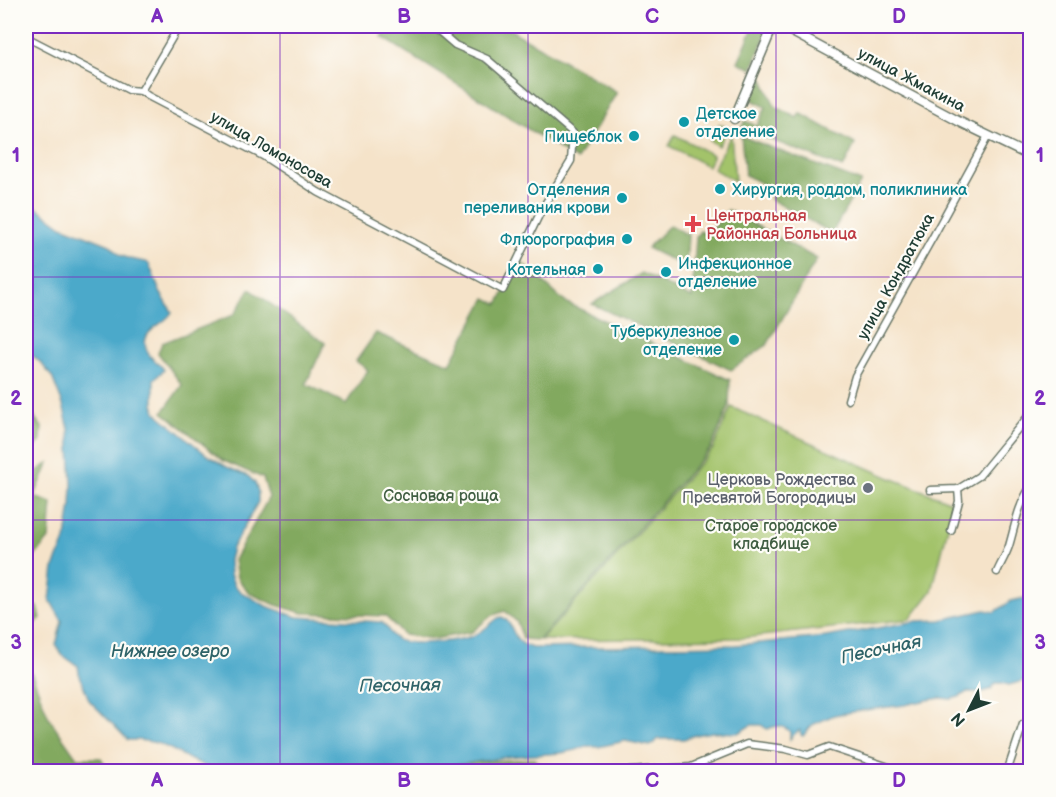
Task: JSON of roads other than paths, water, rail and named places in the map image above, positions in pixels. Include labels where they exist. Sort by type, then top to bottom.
[{"type":"street","points":[[141,91],[180,26]]},
{"type":"street","name":"улица Ломоносова","points":[[26,37],[129,90],[141,91],[263,156],[318,192],[503,290],[542,208],[571,161],[573,133],[487,60],[455,45],[433,26]]},
{"type":"street","points":[[734,118],[773,26]]},
{"type":"street","name":"улица Жмакина","points":[[782,26],[900,91],[1030,156]]},
{"type":"street","name":"улица Кондратюка","points":[[848,400],[855,376],[988,136]]},
{"type":"street","points":[[930,490],[958,489],[979,476],[1030,414]]},
{"type":"street","points":[[997,572],[1008,549],[1017,515],[1030,488]]},
{"type":"street","points":[[951,531],[959,501],[958,489]]},
{"type":"street","points":[[1007,771],[1027,724]]},
{"type":"street","points":[[614,771],[691,767],[747,744],[786,749],[808,755],[829,747],[904,771]]},
{"type":"water","name":"Нижнее озеро","points":[[26,202],[62,226],[110,245],[120,255],[149,264],[160,292],[172,312],[148,334],[145,345],[149,355],[164,370],[154,379],[156,412],[207,455],[248,476],[255,483],[258,502],[232,548],[229,560],[230,574],[234,585],[241,592],[266,606],[297,617],[381,622],[396,639],[412,643],[468,637],[502,617],[516,637],[532,648],[736,645],[826,637],[917,621],[940,620],[985,610],[995,612],[1011,601],[1030,597],[1030,679],[1009,685],[996,683],[991,689],[982,692],[967,692],[951,699],[941,698],[834,715],[812,725],[803,736],[800,730],[790,739],[790,732],[782,727],[767,729],[761,725],[751,725],[738,733],[712,732],[684,739],[659,739],[650,746],[625,741],[598,747],[587,746],[561,753],[507,757],[412,772],[212,771],[161,745],[147,741],[128,740],[89,700],[78,666],[62,655],[56,645],[62,621],[50,600],[54,568],[66,538],[71,505],[69,429],[52,377],[26,350]]},
{"type":"place","name":"Детское отделение","points":[[684,122]]},
{"type":"place","name":"Пищеблок","points":[[634,136]]},
{"type":"place","name":"Хирургия, роддом, поликлиника","points":[[720,189]]},
{"type":"place","name":"Отделения переливания крови","points":[[622,198]]},
{"type":"place","name":"Центральная Районная Больница","points":[[693,224]]},
{"type":"place","name":"Флюорография","points":[[627,239]]},
{"type":"place","name":"Котельная","points":[[598,269]]},
{"type":"place","name":"Инфекционное отделение","points":[[666,272]]},
{"type":"place","name":"Туберкулезное отделение","points":[[734,340]]},
{"type":"place","name":"Церковь Рождества Пресвятой Богородицы","points":[[868,488]]},
{"type":"park label","name":"Сосновая роща","points":[[441,495]]},
{"type":"park label","name":"Старое городское кладбище","points":[[771,534]]},
{"type":"water label","name":"Песочная","points":[[881,649]]},
{"type":"water label","name":"Песочная","points":[[400,685]]}]
